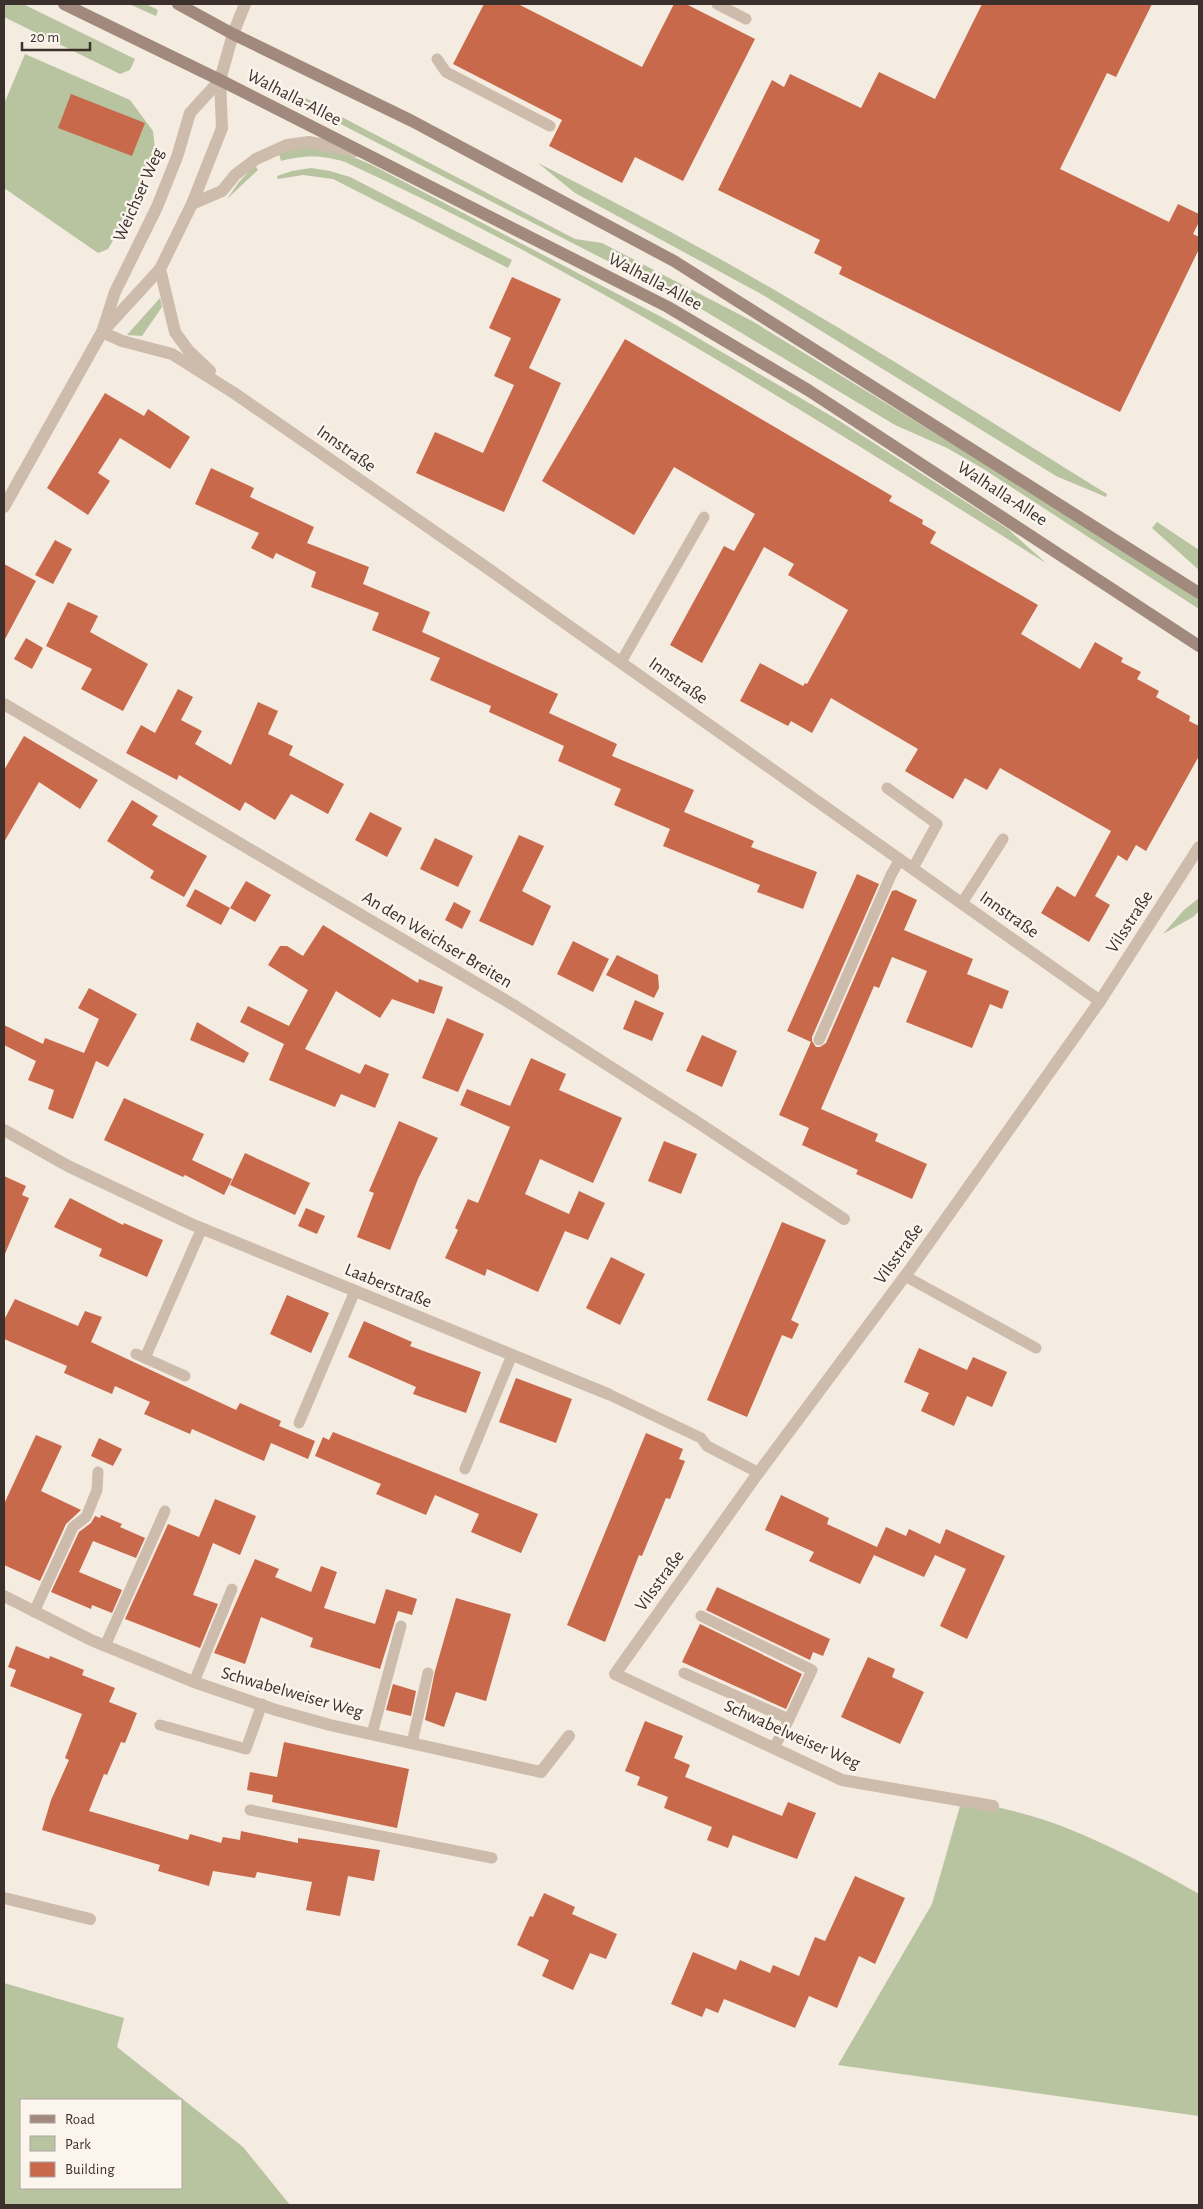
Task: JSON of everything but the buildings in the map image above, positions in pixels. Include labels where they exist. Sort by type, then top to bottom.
[{"type":"main road","name":"Walhalla-Allee","points":[[64,4],[220,80],[668,307],[854,419],[1199,646]]},
{"type":"main road","name":"Walhalla-Allee","points":[[178,4],[233,34],[412,121],[674,261],[1199,593]]},
{"type":"street","name":"Weichser Weg","points":[[102,332],[160,269],[192,204],[222,128],[220,80],[233,34],[245,4]]},
{"type":"street","name":"Weichser Weg","points":[[4,507],[102,332],[115,292],[160,198],[177,157],[190,113],[220,80]]},
{"type":"street","points":[[192,204],[222,191],[235,174],[256,159],[287,145],[309,142],[361,152]]},
{"type":"street","name":"Innstraße","points":[[160,269],[175,332],[188,350],[234,393]]},
{"type":"street","name":"Innstraße","points":[[102,332],[122,341],[172,354],[234,393],[621,662],[1100,1001]]},
{"type":"street","name":"An den Weichser Breiten","points":[[4,704],[515,1006],[697,1122],[844,1219]]},
{"type":"street","name":"Vilsstraße","points":[[615,1674],[759,1473],[905,1276],[1100,1001],[1199,847]]},
{"type":"street","name":"Laaberstraße","points":[[4,1130],[68,1166],[202,1228],[608,1394]]},
{"type":"street","name":"Schwabelweiser Weg","points":[[5,1600],[105,1646],[194,1682],[330,1725],[541,1772],[569,1736]]},
{"type":"street","name":"Schwabelweiser Weg","points":[[615,1674],[842,1780],[993,1806]]},
{"type":"street","points":[[4,1898],[90,1919]]},
{"type":"lane","points":[[717,4],[746,19]]},
{"type":"lane","points":[[437,59],[446,72],[550,126]]},
{"type":"lane","points":[[621,662],[704,517]]},
{"type":"lane","points":[[887,788],[937,824],[913,868]]},
{"type":"lane","points":[[962,903],[1003,839]]},
{"type":"lane","points":[[820,1040],[891,875],[900,859]]},
{"type":"lane","points":[[185,1376],[140,1356],[202,1228]]},
{"type":"lane","points":[[905,1276],[1036,1348]]},
{"type":"lane","points":[[299,1423],[355,1291]]},
{"type":"lane","points":[[465,1469],[512,1354]]},
{"type":"lane","name":"Laaberstraße","points":[[608,1394],[701,1438],[707,1446],[759,1473]]},
{"type":"lane","points":[[34,1612],[73,1527],[86,1517],[97,1490],[98,1472]]},
{"type":"lane","points":[[105,1646],[165,1511]]},
{"type":"lane","points":[[194,1682],[232,1589]]},
{"type":"lane","points":[[701,1616],[812,1670],[774,1748]]},
{"type":"lane","points":[[372,1734],[401,1626]]},
{"type":"lane","points":[[412,1743],[428,1673]]},
{"type":"lane","points":[[684,1673],[788,1719]]},
{"type":"lane","points":[[160,1725],[246,1749],[262,1704]]},
{"type":"lane","points":[[250,1810],[492,1858]]},
{"type":"green space","points":[[4,4],[23,4],[135,59],[130,70],[120,74],[4,17]]},
{"type":"green space","points":[[129,4],[146,4],[158,10],[156,16]]},
{"type":"green space","points":[[25,54],[130,100],[153,131],[155,150],[133,206],[108,249],[98,253],[4,188],[4,104]]},
{"type":"green space","points":[[292,91],[575,239],[602,243],[752,321],[1103,536],[1199,600],[1199,609],[982,468],[947,448],[895,425],[703,310],[288,97]]},
{"type":"green space","points":[[312,147],[337,150],[372,165],[669,321],[838,420],[1008,529],[1046,563],[789,403],[614,300],[526,252],[345,162],[313,157],[281,161],[279,154],[293,149]]},
{"type":"green space","points":[[538,163],[719,258],[778,292],[1107,494],[1106,497],[1056,476],[763,295],[575,193]]},
{"type":"green space","points":[[255,165],[258,170],[227,199],[239,182]]},
{"type":"green space","points":[[311,168],[350,177],[512,260],[508,268],[333,179],[303,175],[278,179],[277,176]]},
{"type":"green space","points":[[160,298],[162,307],[142,336],[127,335]]},
{"type":"green space","points":[[1157,522],[1199,550],[1199,570],[1152,528]]},
{"type":"green space","points":[[1199,898],[1199,911],[1193,917],[1163,934],[1184,910]]},
{"type":"green space","points":[[962,1799],[1029,1815],[1069,1829],[1135,1859],[1199,1894],[1199,2116],[838,2065],[932,1904]]},
{"type":"green space","points":[[4,1983],[124,2018],[117,2047],[243,2147],[290,2205],[4,2205]]}]
